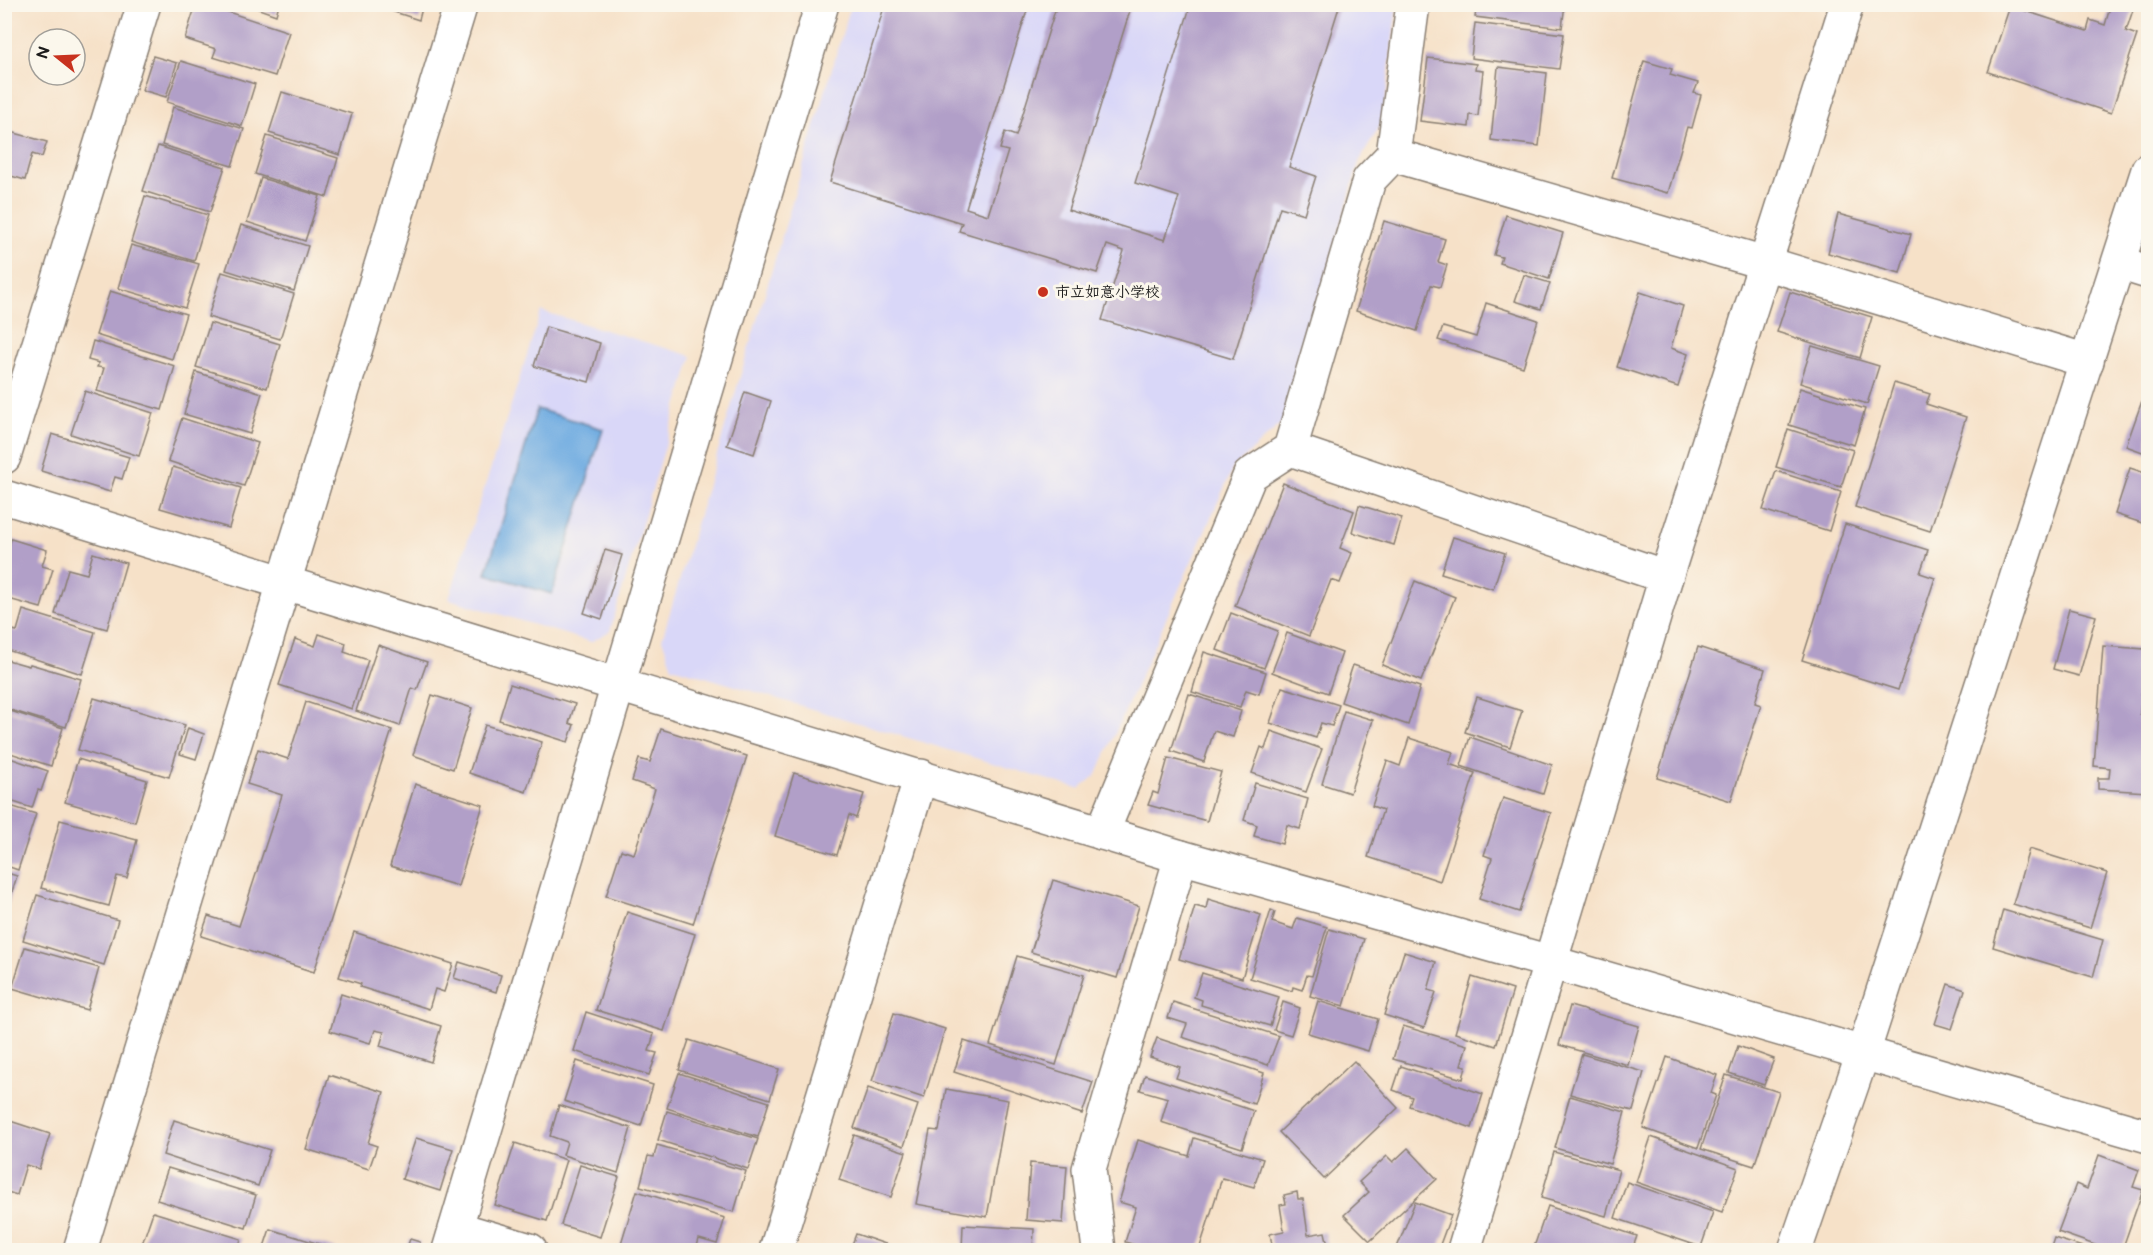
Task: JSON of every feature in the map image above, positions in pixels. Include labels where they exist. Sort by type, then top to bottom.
[{"type":"street","points":[[4,457],[144,4]]},
{"type":"street","points":[[80,1251],[461,4]]},
{"type":"street","points":[[530,1251],[453,1239],[822,4]]},
{"type":"street","points":[[1102,832],[1250,475],[1290,449],[1369,180],[1393,155],[1413,4]]},
{"type":"street","points":[[1464,1251],[1666,577],[1847,4]]},
{"type":"street","points":[[1393,155],[1765,263],[2087,361]]},
{"type":"street","points":[[1795,1251],[1863,1053],[2087,361],[2134,268],[2148,170]]},
{"type":"street","points":[[1290,449],[1666,577]]},
{"type":"street","points":[[4,497],[1181,857],[2148,1136]]},
{"type":"street","points":[[776,1251],[921,776]]},
{"type":"street","points":[[1099,1251],[1089,1169],[1181,857]]},
{"type":"shaded area","name":"市立如意小学校","points":[[851,5],[1397,5],[1383,121],[1359,162],[1284,421],[1233,468],[1097,774],[1079,789],[672,667],[662,639]]},
{"type":"shaded area","points":[[541,311],[692,356],[610,631],[591,642],[449,599]]},
{"type":"water","points":[[537,409],[603,429],[552,594],[486,574]]},
{"type":"building","points":[[196,4],[204,4],[289,32],[275,76],[213,57],[216,49],[185,39]]},
{"type":"building","points":[[245,4],[279,4],[276,15]]},
{"type":"building","points":[[370,4],[423,4],[419,20]]},
{"type":"building","points":[[885,4],[1029,4],[966,208],[988,215],[1008,151],[1000,149],[1005,132],[1016,136],[1057,4],[1132,4],[1068,210],[1165,240],[1179,197],[1135,183],[1191,4],[1340,4],[1289,167],[1316,176],[1304,214],[1280,207],[1233,359],[1102,320],[1124,251],[1107,245],[1097,273],[959,231],[962,223],[830,182]]},
{"type":"building","points":[[1477,4],[1565,4],[1562,28],[1475,17]]},
{"type":"building","points":[[2111,4],[2135,4],[2126,31],[2137,35],[2111,113],[1988,72],[2010,6],[2087,31],[2090,20],[2105,25]]},
{"type":"building","points":[[1475,23],[1564,34],[1559,69],[1471,58]]},
{"type":"building","points":[[153,56],[177,63],[166,97],[142,90]]},
{"type":"building","points":[[1428,58],[1476,64],[1475,70],[1483,71],[1478,116],[1470,115],[1469,127],[1420,121]]},
{"type":"building","points":[[181,61],[255,84],[242,126],[167,102]]},
{"type":"building","points":[[1644,61],[1672,69],[1670,75],[1698,83],[1694,93],[1701,95],[1692,128],[1687,127],[1668,193],[1612,178]]},
{"type":"building","points":[[1498,67],[1547,73],[1539,146],[1491,140]]},
{"type":"building","points":[[282,92],[352,114],[340,155],[269,133]]},
{"type":"building","points":[[173,107],[244,129],[232,166],[162,145]]},
{"type":"building","points":[[4,130],[47,142],[42,157],[32,154],[25,180],[4,174]]},
{"type":"building","points":[[267,136],[338,158],[327,197],[255,174]]},
{"type":"building","points":[[158,146],[225,167],[210,212],[143,191]]},
{"type":"building","points":[[261,178],[320,196],[305,241],[247,222]]},
{"type":"building","points":[[145,196],[208,215],[194,261],[131,242]]},
{"type":"building","points":[[1838,214],[1911,234],[1900,273],[1828,253]]},
{"type":"building","points":[[1506,215],[1563,233],[1549,279],[1500,263],[1502,257],[1494,255]]},
{"type":"building","points":[[1384,221],[1445,239],[1438,262],[1447,265],[1440,287],[1431,285],[1417,331],[1356,311]]},
{"type":"building","points":[[241,225],[308,246],[294,291],[226,270]]},
{"type":"building","points":[[131,245],[199,264],[185,308],[118,288]]},
{"type":"building","points":[[222,272],[294,294],[280,339],[208,317]]},
{"type":"building","points":[[1524,275],[1550,283],[1541,309],[1515,301]]},
{"type":"building","points":[[110,291],[186,314],[172,359],[96,335]]},
{"type":"building","points":[[1640,292],[1683,306],[1671,348],[1688,354],[1678,387],[1617,367]]},
{"type":"building","points":[[1790,292],[1872,317],[1860,358],[1777,332]]},
{"type":"building","points":[[1486,303],[1538,320],[1523,367],[1438,340],[1443,327],[1476,337]]},
{"type":"building","points":[[210,323],[280,344],[267,388],[196,367]]},
{"type":"building","points":[[546,327],[600,343],[589,382],[534,366]]},
{"type":"building","points":[[93,341],[175,366],[162,410],[97,391],[104,368],[97,367],[99,363],[88,360]]},
{"type":"building","points":[[1812,346],[1879,366],[1867,404],[1800,383]]},
{"type":"building","points":[[196,372],[262,393],[250,434],[184,414]]},
{"type":"building","points":[[1894,383],[1930,394],[1926,404],[1966,417],[1930,531],[1855,507]]},
{"type":"building","points":[[2148,384],[2148,454],[2126,446]]},
{"type":"building","points":[[1800,388],[1865,409],[1854,445],[1789,425]]},
{"type":"building","points":[[85,391],[153,413],[139,456],[71,434]]},
{"type":"building","points":[[745,392],[771,401],[754,454],[727,445]]},
{"type":"building","points":[[182,418],[258,443],[244,486],[168,461]]},
{"type":"building","points":[[1788,429],[1853,450],[1841,487],[1776,467]]},
{"type":"building","points":[[52,434],[129,457],[122,479],[115,477],[110,492],[41,471]]},
{"type":"building","points":[[173,467],[241,488],[229,528],[160,508]]},
{"type":"building","points":[[2130,468],[2148,474],[2148,525],[2115,514]]},
{"type":"building","points":[[1776,471],[1841,492],[1829,531],[1763,510]]},
{"type":"building","points":[[1283,483],[1354,511],[1340,548],[1352,553],[1340,583],[1331,580],[1309,636],[1235,606]]},
{"type":"building","points":[[1359,505],[1402,518],[1394,545],[1352,532]]},
{"type":"building","points":[[1845,524],[1928,550],[1920,573],[1935,578],[1898,690],[1802,660]]},
{"type":"building","points":[[1453,537],[1505,553],[1493,589],[1441,573]]},
{"type":"building","points":[[11,539],[47,550],[42,566],[53,569],[41,608],[5,598],[5,560]]},
{"type":"building","points":[[605,550],[622,555],[602,619],[584,613]]},
{"type":"building","points":[[93,553],[126,563],[107,629],[55,614],[68,569],[87,574]]},
{"type":"building","points":[[1415,581],[1455,597],[1421,681],[1382,665]]},
{"type":"building","points":[[2069,609],[2096,616],[2079,676],[2053,669]]},
{"type":"building","points":[[23,610],[95,632],[82,674],[4,649],[4,628],[17,631]]},
{"type":"building","points":[[1231,613],[1278,631],[1264,668],[1217,650]]},
{"type":"building","points":[[1287,633],[1342,653],[1328,693],[1272,672]]},
{"type":"building","points":[[319,634],[346,643],[344,652],[368,660],[352,709],[279,685],[295,639],[315,646]]},
{"type":"building","points":[[378,645],[427,662],[417,690],[412,688],[400,726],[356,711]]},
{"type":"building","points":[[2103,646],[2145,649],[2140,714],[2148,714],[2148,792],[2098,789],[2098,778],[2109,778],[2110,768],[2094,766]]},
{"type":"building","points":[[1698,647],[1765,669],[1755,703],[1761,705],[1731,801],[1657,778]]},
{"type":"building","points":[[1204,652],[1266,672],[1259,694],[1246,690],[1240,707],[1192,692]]},
{"type":"building","points":[[4,659],[81,679],[66,727],[4,708]]},
{"type":"building","points":[[1353,665],[1420,687],[1408,725],[1341,702]]},
{"type":"building","points":[[510,684],[575,704],[569,723],[574,725],[568,742],[499,720]]},
{"type":"building","points":[[1282,687],[1339,705],[1332,726],[1321,723],[1316,738],[1270,723]]},
{"type":"building","points":[[1189,694],[1241,711],[1233,737],[1214,731],[1204,762],[1171,751]]},
{"type":"building","points":[[432,695],[472,708],[453,769],[413,755]]},
{"type":"building","points":[[1477,697],[1522,711],[1510,747],[1465,732]]},
{"type":"building","points":[[94,698],[185,725],[169,777],[78,750]]},
{"type":"building","points":[[306,702],[392,730],[314,972],[201,936],[208,916],[239,926],[282,795],[247,784],[258,749],[288,759]]},
{"type":"building","points":[[4,709],[63,728],[51,766],[4,751]]},
{"type":"building","points":[[1344,711],[1373,720],[1350,793],[1322,784]]},
{"type":"building","points":[[485,725],[542,742],[526,792],[469,773]]},
{"type":"building","points":[[188,728],[204,734],[196,759],[180,754]]},
{"type":"building","points":[[661,729],[747,756],[693,924],[606,896],[621,850],[634,854],[655,789],[632,781],[639,759],[650,762]]},
{"type":"building","points":[[1271,731],[1322,749],[1306,792],[1252,773],[1261,747],[1265,749]]},
{"type":"building","points":[[1470,737],[1552,765],[1543,794],[1461,766]]},
{"type":"building","points":[[1409,738],[1453,752],[1449,764],[1475,773],[1440,881],[1368,857],[1383,810],[1372,806],[1387,761],[1400,766]]},
{"type":"building","points":[[4,756],[48,771],[32,808],[4,799]]},
{"type":"building","points":[[1168,758],[1221,772],[1207,821],[1148,805],[1153,792],[1158,794]]},
{"type":"building","points":[[78,759],[147,780],[135,822],[65,802]]},
{"type":"building","points":[[794,773],[864,794],[856,818],[849,815],[837,855],[775,836]]},
{"type":"building","points":[[1255,783],[1308,799],[1300,829],[1287,825],[1282,844],[1254,836],[1257,825],[1244,820]]},
{"type":"building","points":[[415,784],[483,805],[458,886],[390,866]]},
{"type":"building","points":[[1503,798],[1551,813],[1519,912],[1479,899],[1492,858],[1484,855]]},
{"type":"building","points":[[4,804],[36,814],[18,870],[4,865]]},
{"type":"building","points":[[60,820],[137,840],[127,878],[117,876],[109,906],[41,888]]},
{"type":"building","points":[[2029,849],[2107,873],[2090,928],[2013,904]]},
{"type":"building","points":[[4,872],[17,876],[5,914],[4,914]]},
{"type":"building","points":[[1053,880],[1139,906],[1117,978],[1031,952]]},
{"type":"building","points":[[37,895],[118,920],[104,965],[23,940]]},
{"type":"building","points":[[1208,899],[1261,915],[1242,978],[1179,959],[1195,906],[1206,909]]},
{"type":"building","points":[[1271,910],[1275,912],[1272,922],[1293,929],[1297,918],[1327,927],[1312,976],[1307,975],[1302,990],[1293,987],[1292,991],[1250,978]]},
{"type":"building","points":[[2003,910],[2103,940],[2093,977],[1993,947]]},
{"type":"building","points":[[627,912],[695,934],[664,1031],[596,1010]]},
{"type":"building","points":[[1329,929],[1364,939],[1344,1006],[1310,996]]},
{"type":"building","points":[[354,932],[453,964],[444,992],[435,989],[429,1009],[360,987],[361,984],[339,977]]},
{"type":"building","points":[[25,947],[99,968],[87,1010],[12,988]]},
{"type":"building","points":[[1404,952],[1436,962],[1428,990],[1436,992],[1424,1028],[1384,1015]]},
{"type":"building","points":[[1017,956],[1084,975],[1056,1065],[990,1045]]},
{"type":"building","points":[[459,962],[501,975],[496,992],[454,978]]},
{"type":"building","points":[[1202,973],[1279,997],[1270,1026],[1201,1005],[1202,1000],[1194,997]]},
{"type":"building","points":[[1472,977],[1513,990],[1496,1046],[1455,1033]]},
{"type":"building","points":[[1948,984],[1965,990],[1952,1029],[1935,1024]]},
{"type":"building","points":[[341,994],[441,1026],[431,1062],[380,1046],[384,1032],[375,1030],[370,1043],[330,1031]]},
{"type":"building","points":[[1318,1001],[1378,1019],[1368,1051],[1308,1033]]},
{"type":"building","points":[[1173,1002],[1279,1036],[1268,1065],[1182,1037],[1187,1024],[1168,1018]]},
{"type":"building","points":[[1283,1002],[1300,1008],[1291,1035],[1274,1030]]},
{"type":"building","points":[[1570,1006],[1639,1026],[1628,1065],[1559,1045]]},
{"type":"building","points":[[586,1012],[654,1034],[649,1051],[657,1053],[649,1075],[574,1051]]},
{"type":"building","points":[[894,1013],[945,1029],[924,1098],[872,1081]]},
{"type":"building","points":[[1403,1026],[1467,1045],[1461,1065],[1466,1066],[1463,1079],[1393,1059]]},
{"type":"building","points":[[1157,1038],[1264,1073],[1254,1104],[1176,1078],[1180,1067],[1150,1057]]},
{"type":"building","points":[[689,1040],[779,1069],[770,1099],[679,1070]]},
{"type":"building","points":[[964,1041],[1093,1082],[1082,1114],[954,1072]]},
{"type":"building","points":[[1738,1046],[1774,1059],[1764,1085],[1729,1073]]},
{"type":"building","points":[[1582,1054],[1644,1072],[1633,1111],[1570,1094]]},
{"type":"building","points":[[1667,1057],[1717,1075],[1711,1093],[1716,1095],[1698,1148],[1643,1128]]},
{"type":"building","points":[[577,1061],[653,1085],[641,1126],[564,1101]]},
{"type":"building","points":[[1354,1061],[1398,1108],[1324,1179],[1279,1132]]},
{"type":"building","points":[[1401,1066],[1483,1094],[1472,1128],[1409,1106],[1412,1097],[1393,1090]]},
{"type":"building","points":[[679,1073],[769,1102],[758,1137],[667,1108]]},
{"type":"building","points":[[329,1075],[384,1092],[368,1143],[377,1146],[369,1169],[306,1149]]},
{"type":"building","points":[[1145,1075],[1254,1111],[1242,1148],[1161,1122],[1168,1098],[1140,1090]]},
{"type":"building","points":[[1726,1075],[1779,1092],[1754,1166],[1701,1149]]},
{"type":"building","points":[[868,1088],[918,1105],[904,1146],[854,1128]]},
{"type":"building","points":[[946,1089],[1008,1100],[987,1217],[916,1204],[930,1130],[939,1131]]},
{"type":"building","points":[[1570,1096],[1625,1112],[1610,1164],[1555,1148]]},
{"type":"building","points":[[559,1105],[631,1128],[618,1173],[563,1155],[567,1142],[550,1136]]},
{"type":"building","points":[[667,1111],[758,1139],[748,1169],[658,1140]]},
{"type":"building","points":[[4,1119],[50,1134],[39,1169],[26,1165],[17,1195],[4,1191]]},
{"type":"building","points":[[174,1120],[270,1150],[258,1186],[163,1155]]},
{"type":"building","points":[[854,1135],[906,1152],[891,1197],[839,1180]]},
{"type":"building","points":[[1651,1137],[1738,1168],[1722,1212],[1636,1182]]},
{"type":"building","points":[[416,1138],[453,1149],[440,1191],[402,1179]]},
{"type":"building","points":[[1194,1138],[1263,1159],[1254,1187],[1222,1178],[1199,1250],[1153,1250],[1125,1242],[1136,1207],[1119,1202],[1138,1140],[1189,1156]]},
{"type":"building","points":[[515,1143],[566,1160],[547,1221],[495,1205]]},
{"type":"building","points":[[657,1145],[746,1171],[734,1212],[640,1186],[648,1156],[654,1157]]},
{"type":"building","points":[[1408,1148],[1437,1179],[1370,1241],[1344,1215],[1369,1192],[1359,1182],[1387,1156],[1393,1162]]},
{"type":"building","points":[[1554,1152],[1619,1170],[1606,1216],[1541,1198]]},
{"type":"building","points":[[2099,1155],[2139,1170],[2133,1187],[2143,1190],[2122,1250],[2109,1250],[2058,1232],[2076,1184],[2087,1189]]},
{"type":"building","points":[[1030,1163],[1067,1166],[1063,1223],[1026,1220]]},
{"type":"building","points":[[580,1165],[619,1177],[600,1237],[561,1225]]},
{"type":"building","points":[[168,1168],[256,1195],[246,1228],[157,1200]]},
{"type":"building","points":[[1627,1182],[1713,1212],[1701,1247],[1615,1218]]},
{"type":"building","points":[[637,1191],[725,1218],[717,1244],[699,1239],[696,1250],[619,1250]]},
{"type":"building","points":[[1297,1192],[1298,1199],[1303,1199],[1308,1235],[1325,1232],[1329,1250],[1273,1250],[1270,1234],[1284,1231],[1280,1205],[1286,1204],[1284,1195]]},
{"type":"building","points":[[1415,1202],[1451,1215],[1438,1250],[1396,1250]]},
{"type":"building","points":[[1548,1206],[1637,1236],[1632,1250],[1533,1250]]},
{"type":"building","points":[[153,1212],[241,1239],[238,1250],[162,1250],[142,1244]]},
{"type":"building","points":[[963,1225],[1034,1229],[1033,1250],[962,1250]]},
{"type":"building","points":[[270,1229],[339,1250],[263,1250]]},
{"type":"building","points":[[856,1234],[903,1250],[850,1250]]},
{"type":"building","points":[[2054,1238],[2092,1250],[2050,1250]]},
{"type":"building","points":[[410,1239],[420,1242],[418,1250],[406,1250]]},
{"type":"place","name":"市立如意小学校","points":[[1043,292]]}]
